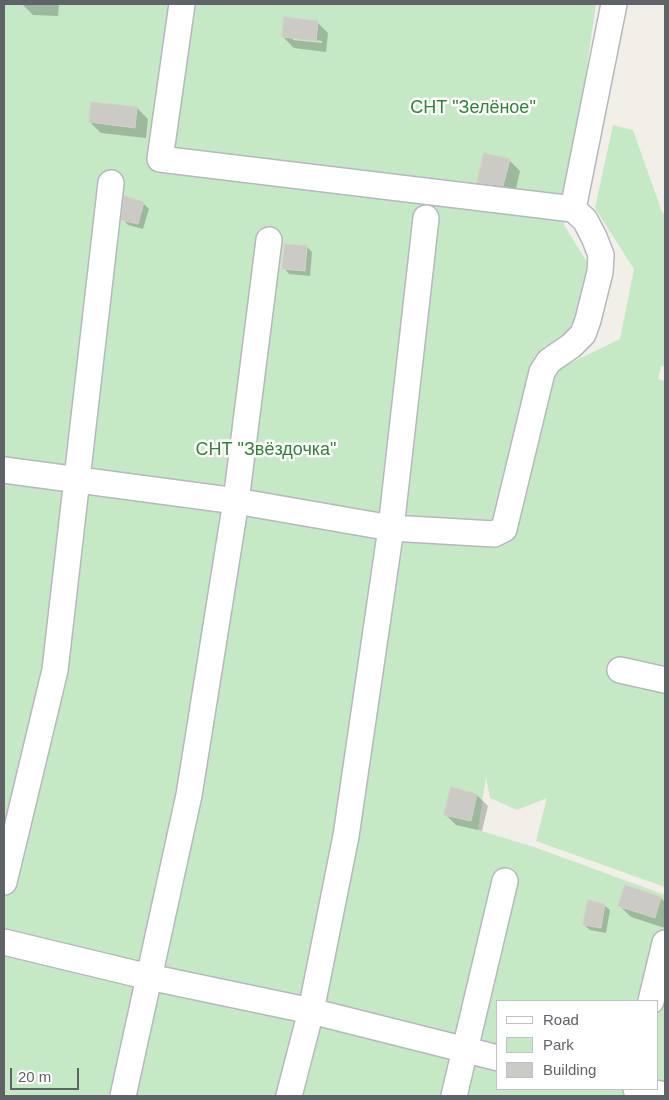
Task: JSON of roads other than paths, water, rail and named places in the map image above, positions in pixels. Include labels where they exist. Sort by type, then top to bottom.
[{"type":"street","points":[[4,470],[236,501],[391,528],[494,534],[504,529],[542,372],[549,360],[571,346],[582,334],[588,320],[600,272],[600,255],[586,220],[573,208],[160,159],[182,4]]},
{"type":"street","points":[[573,208],[614,4]]},
{"type":"street","points":[[4,882],[55,670],[111,183]]},
{"type":"street","points":[[290,1096],[311,1011],[346,836],[391,528],[426,218]]},
{"type":"street","points":[[123,1096],[189,795],[236,501],[269,240]]},
{"type":"street","points":[[620,670],[665,680]]},
{"type":"street","points":[[454,1096],[505,881]]},
{"type":"street","points":[[4,942],[149,977],[311,1011],[497,1058]]},
{"type":"street","points":[[650,1000],[665,943]]},
{"type":"street","points":[[640,1090],[665,1096]]},
{"type":"park label","name":"СНТ \"Зелёное\"","points":[[473,108]]},
{"type":"park label","name":"СНТ \"Звёздочка\"","points":[[266,450]]}]
